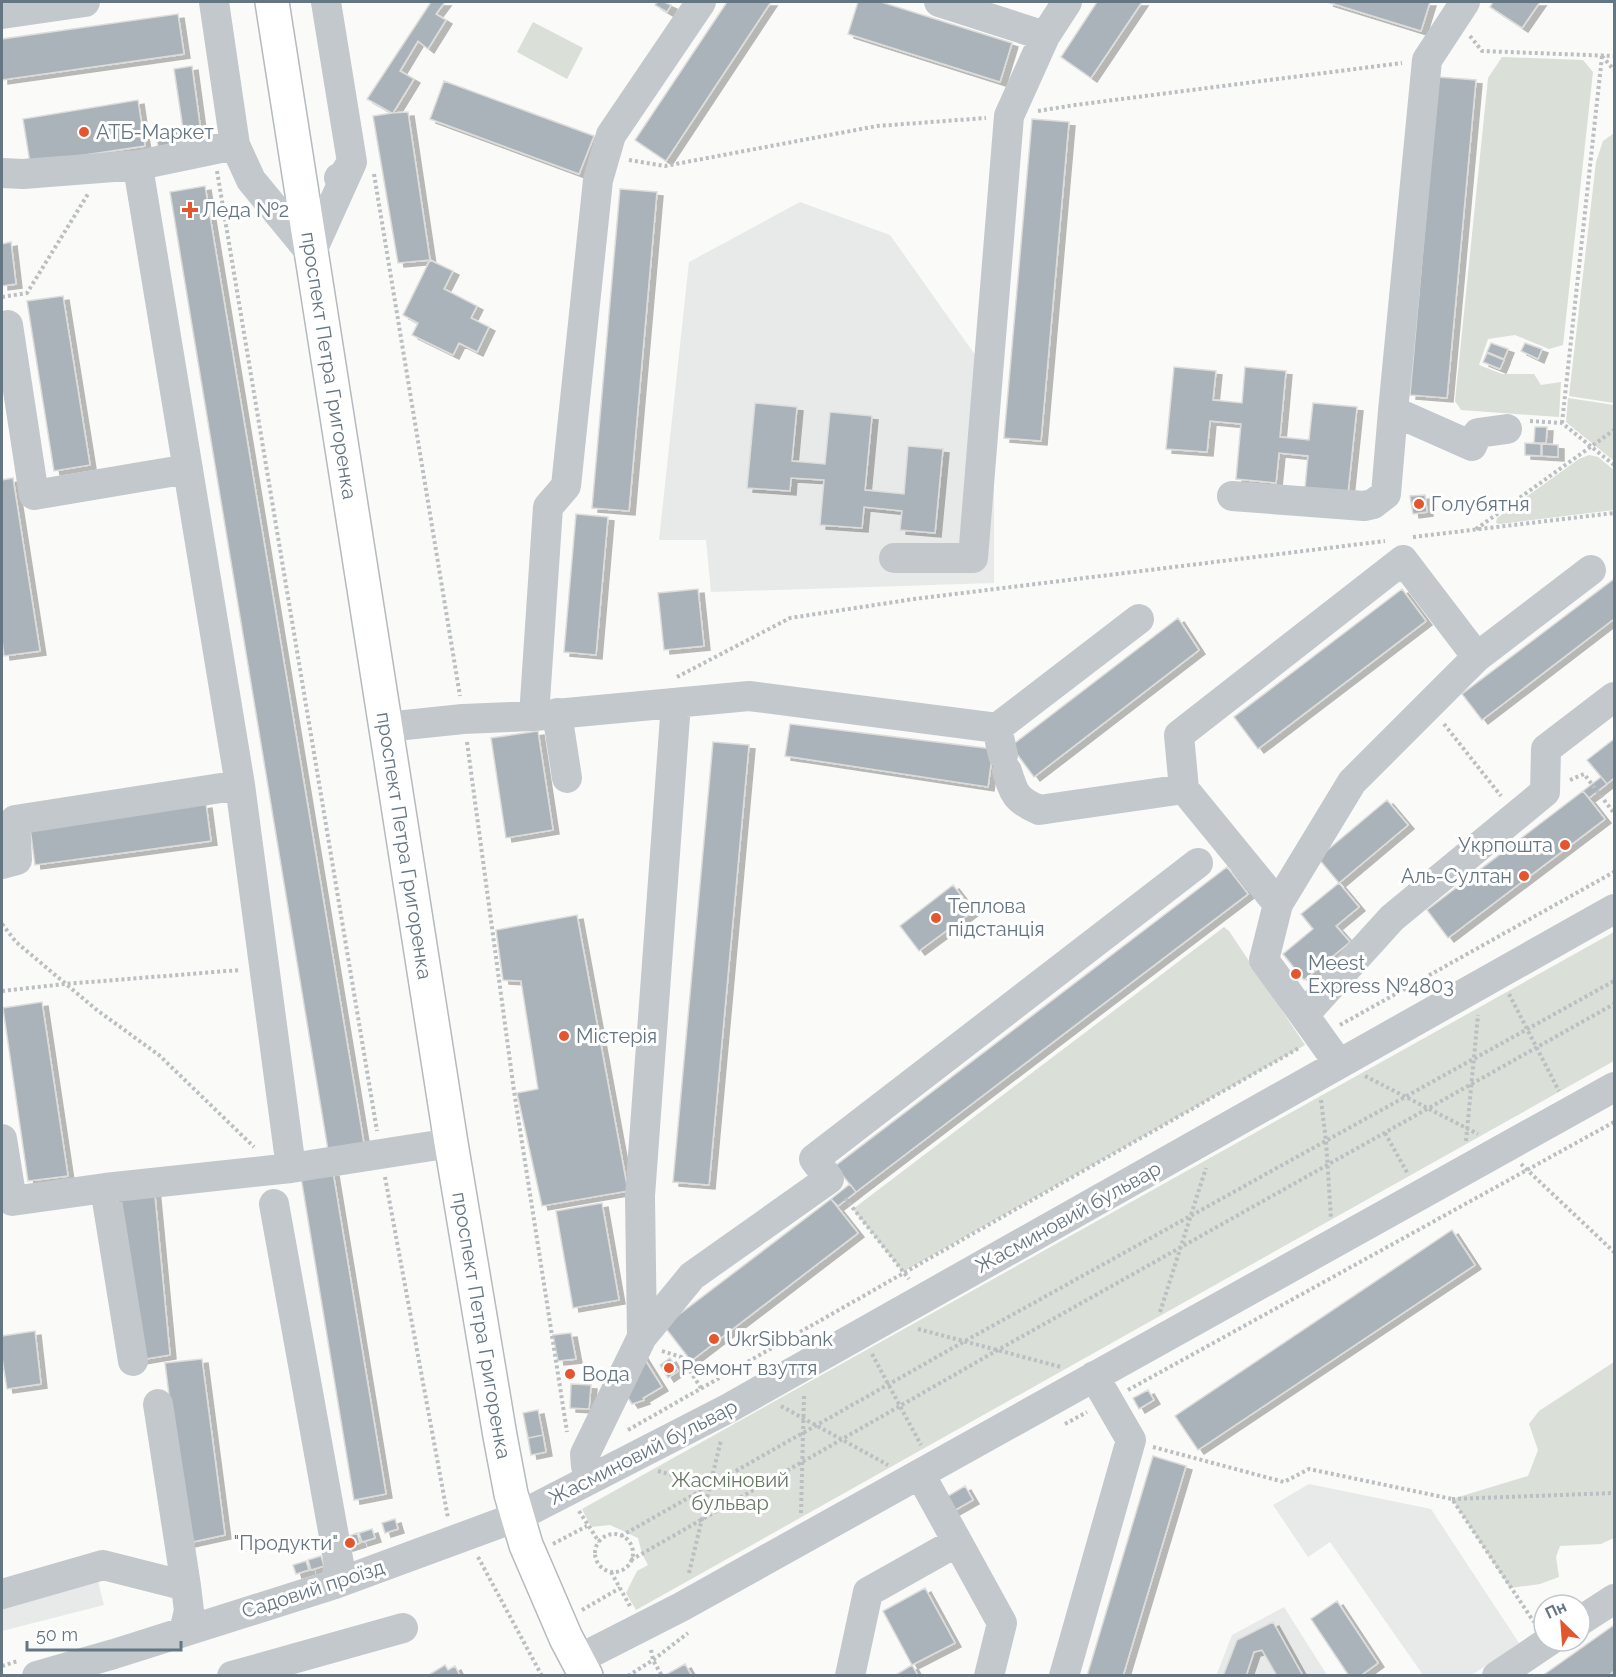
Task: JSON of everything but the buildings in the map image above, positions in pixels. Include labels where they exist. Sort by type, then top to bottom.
[{"type":"main road","name":"проспект Петра Григоренка","points":[[272,2],[451,1143],[473,1221],[497,1422],[517,1517],[534,1566],[582,1668]]},
{"type":"street","points":[[2,14],[85,2]]},
{"type":"street","points":[[214,2],[224,147],[311,253],[362,165],[326,2]]},
{"type":"street","points":[[567,778],[546,715],[548,507],[566,486],[598,180],[611,135],[701,2]]},
{"type":"street","points":[[939,2],[1045,36]]},
{"type":"street","points":[[894,558],[974,558],[1009,116],[1045,36],[1067,2]]},
{"type":"street","points":[[1232,496],[1364,506],[1381,500],[1386,494],[1427,60],[1460,9]]},
{"type":"street","points":[[2,173],[23,174],[139,165],[224,147]]},
{"type":"street","points":[[139,165],[240,785],[264,968],[284,1169]]},
{"type":"street","points":[[251,180],[260,186],[273,188],[328,184],[362,165]]},
{"type":"street","points":[[5,311],[34,495],[188,469]]},
{"type":"street","points":[[1393,411],[1472,446],[1478,433],[1507,429]]},
{"type":"street","points":[[1278,904],[1184,789],[1179,735],[1403,560],[1477,657]]},
{"type":"street","points":[[1329,1070],[1312,1026],[1264,960],[1278,904],[1352,782],[1477,657],[1592,570]]},
{"type":"street","points":[[1002,751],[1139,620]]},
{"type":"street","points":[[641,1340],[640,1196],[672,692]]},
{"type":"street","points":[[386,727],[463,719],[546,715],[672,692],[749,696],[1002,751]]},
{"type":"street","points":[[1312,1026],[1392,918],[1545,792],[1546,749],[1614,697]]},
{"type":"street","points":[[1002,751],[1013,792],[1022,802],[1039,810],[1184,789]]},
{"type":"street","points":[[2,864],[17,860],[15,820],[240,785]]},
{"type":"street","points":[[582,1490],[586,1466],[585,1454],[641,1340],[692,1276],[829,1179],[814,1159],[1198,863]]},
{"type":"street","name":"Жасминовий бульвар","points":[[517,1517],[582,1490],[1614,909]]},
{"type":"street","points":[[582,1668],[681,1607],[1614,1087]]},
{"type":"street","points":[[2,1139],[7,1202],[105,1188],[284,1169],[451,1143]]},
{"type":"street","points":[[105,1188],[133,1361]]},
{"type":"street","points":[[274,1204],[339,1564],[335,1584]]},
{"type":"street","points":[[1064,1676],[1131,1440],[1094,1376]]},
{"type":"street","points":[[158,1404],[189,1611],[184,1631]]},
{"type":"street","points":[[921,1473],[1002,1623],[989,1676]]},
{"type":"street","name":"Садовий проїзд","points":[[37,1676],[122,1665],[184,1631],[335,1584],[517,1517]]},
{"type":"street","points":[[850,1676],[868,1592],[957,1542]]},
{"type":"street","points":[[2,1594],[102,1565],[186,1586]]},
{"type":"street","points":[[1592,1613],[1614,1599]]},
{"type":"street","points":[[232,1676],[403,1628]]},
{"type":"street","points":[[1497,1676],[1532,1644]]},
{"type":"path","points":[[1460,9],[1482,51],[1614,56]]},
{"type":"path","points":[[1602,56],[1614,70]]},
{"type":"path","points":[[1562,423],[1602,56]]},
{"type":"path","points":[[224,147],[381,1154],[450,1529]]},
{"type":"path","points":[[362,165],[463,719],[514,1091],[568,1437]]},
{"type":"path","points":[[5,311],[27,293],[104,168]]},
{"type":"path","points":[[1507,429],[1530,421],[1562,423],[1614,465]]},
{"type":"path","points":[[1474,530],[1614,430]]},
{"type":"path","points":[[1403,539],[1614,513]]},
{"type":"path","points":[[672,692],[790,618],[914,599],[1392,540]]},
{"type":"path","points":[[1429,705],[1517,815]]},
{"type":"path","points":[[1545,792],[1584,774],[1614,813]]},
{"type":"path","points":[[624,1432],[1232,1086],[1312,1026],[1484,945],[1614,872]]},
{"type":"path","points":[[2,924],[16,942],[98,1011],[159,1055],[284,1169]]},
{"type":"path","points":[[1461,1208],[1475,1058],[1490,979],[1484,945]]},
{"type":"path","points":[[1484,945],[1490,979],[1527,1029],[1585,1139]]},
{"type":"path","points":[[2,991],[264,968]]},
{"type":"path","points":[[621,1536],[888,1384],[1614,981]]},
{"type":"path","points":[[631,1560],[633,1554],[630,1543],[621,1536],[609,1535],[599,1542],[595,1554],[596,1560],[605,1569],[611,1571],[623,1569],[631,1560],[703,1518],[1614,1004]]},
{"type":"path","points":[[1329,1070],[1326,1141],[1336,1276]]},
{"type":"path","points":[[1229,1095],[1232,1086]]},
{"type":"path","points":[[1137,1385],[1217,1133]]},
{"type":"path","points":[[829,1179],[925,1298]]},
{"type":"path","points":[[846,1304],[873,1327],[965,1341],[1094,1376]]},
{"type":"path","points":[[873,1327],[888,1384],[900,1406],[921,1473]]},
{"type":"path","points":[[641,1340],[681,1358],[701,1388]]},
{"type":"path","points":[[801,1540],[805,1366]]},
{"type":"path","points":[[757,1393],[841,1440],[921,1473]]},
{"type":"path","points":[[681,1607],[729,1408]]},
{"type":"path","points":[[1151,1446],[1284,1482],[1309,1469],[1452,1499],[1614,1493]]},
{"type":"path","points":[[582,1490],[587,1526],[599,1542]]},
{"type":"path","points":[[1452,1499],[1532,1618]]},
{"type":"path","points":[[549,1546],[587,1526]]},
{"type":"path","points":[[476,1554],[542,1676]]},
{"type":"path","points":[[611,1571],[632,1611],[624,1615]]},
{"type":"path","points":[[581,1611],[620,1588]]},
{"type":"path","points":[[576,1602],[589,1619]]},
{"type":"path","points":[[649,1641],[653,1660],[662,1676]]},
{"type":"path","points":[[628,1676],[653,1660]]},
{"type":"shaded area","points":[[800,202],[890,235],[978,359],[994,369],[994,583],[711,592],[706,540],[659,540],[689,262]]},
{"type":"shaded area","points":[[1309,1484],[1431,1509],[1519,1643],[1472,1675],[1423,1675],[1330,1542],[1308,1557],[1273,1505]]},
{"type":"shaded area","points":[[98,1581],[104,1605],[2,1631],[2,1608]]},
{"type":"shaded area","points":[[1284,1607],[1327,1675],[1216,1676],[1232,1635]]},
{"type":"green space","points":[[533,22],[583,48],[567,79],[517,52]]},
{"type":"green space","points":[[1502,57],[1583,60],[1593,72],[1563,345],[1549,349],[1515,335],[1488,339],[1479,365],[1502,374],[1534,374],[1541,385],[1561,382],[1559,417],[1461,410],[1455,401],[1488,78]]},
{"type":"green space","points":[[1614,133],[1614,403],[1569,396],[1596,162],[1603,141]]},
{"type":"green space","points":[[1568,398],[1614,405],[1614,461],[1566,422]]},
{"type":"green space","points":[[1589,455],[1598,457],[1614,470],[1614,510],[1496,523],[1497,518],[1579,459]]},
{"type":"green space","points":[[1224,927],[1229,931],[1305,1045],[903,1272],[853,1209]]},
{"type":"green space","name":"Жасміновий бульвар","points":[[1614,932],[1614,1061],[636,1610],[626,1593],[637,1571],[648,1565],[642,1554],[638,1538],[610,1525],[591,1527],[582,1509]]},
{"type":"green space","points":[[1614,1362],[1614,1538],[1601,1544],[1560,1546],[1556,1557],[1559,1577],[1540,1584],[1510,1588],[1452,1499],[1528,1476],[1538,1450],[1529,1424],[1539,1411]]},
{"type":"place","name":"АТБ-Маркет","points":[[84,132]]},
{"type":"place","name":"Леда №2","points":[[190,210]]},
{"type":"place","name":"Голубятня","points":[[1419,504]]},
{"type":"place","name":"Укрпошта","points":[[1565,845]]},
{"type":"place","name":"Аль-Султан","points":[[1524,876]]},
{"type":"place","name":"Теплова підстанція","points":[[936,918]]},
{"type":"place","name":"Meest Express №4803","points":[[1296,974]]},
{"type":"place","name":"Містерія","points":[[564,1036]]},
{"type":"place","name":"UkrSibbank","points":[[714,1339]]},
{"type":"place","name":"Ремонт взуття","points":[[669,1368]]},
{"type":"place","name":"Вода","points":[[570,1374]]},
{"type":"place","name":"\"Продукти\"","points":[[350,1543]]}]
